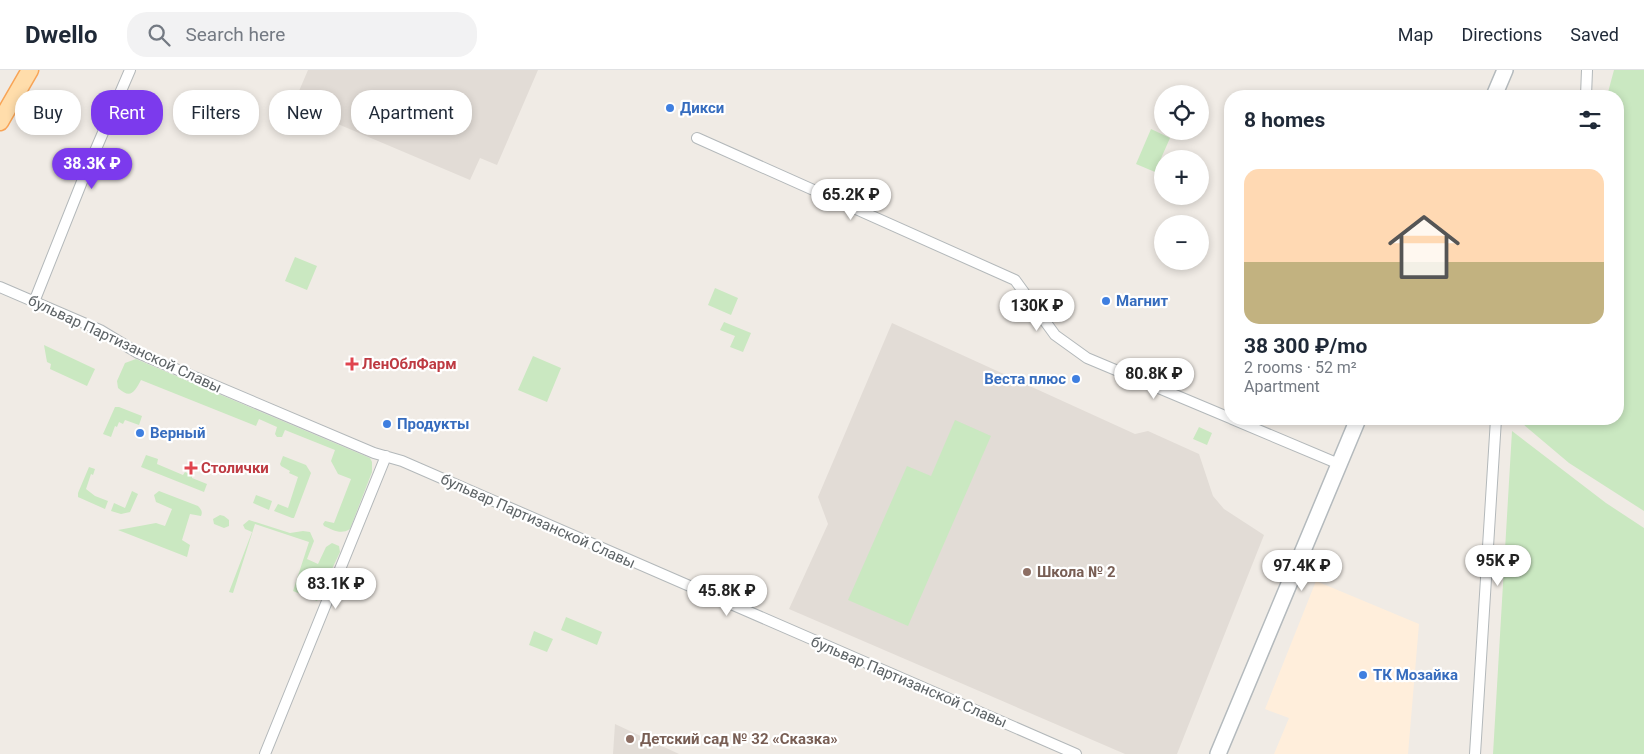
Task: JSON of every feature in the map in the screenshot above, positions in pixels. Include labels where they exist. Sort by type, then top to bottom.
[{"type":"main road","points":[[0,122],[30,70]]},
{"type":"street","points":[[34,302],[83,179],[130,70]]},
{"type":"street","points":[[1497,90],[1505,70]]},
{"type":"street","points":[[1586,90],[1587,70]]},
{"type":"street","points":[[697,138],[1015,280],[1055,335],[1087,358],[1224,415]]},
{"type":"street","name":"бульвар Партизанской Славы","points":[[0,287],[100,330],[138,353],[402,461],[1076,754]]},
{"type":"street","points":[[1248,425],[1340,464]]},
{"type":"street","points":[[1218,754],[1356,425]]},
{"type":"street","points":[[1474,754],[1496,425]]},
{"type":"street","points":[[264,754],[386,456]]},
{"type":"shaded area","points":[[308,70],[538,70],[497,165],[480,158],[470,180],[364,135],[472,135],[472,90],[351,90],[351,130],[341,125],[341,90],[299,90]]},
{"type":"shaded area","name":"Школа № 2","points":[[892,323],[1135,434],[1148,431],[1199,454],[1213,496],[1224,509],[1264,535],[1177,754],[1125,754],[789,609],[828,524],[818,497]]},
{"type":"shaded area","points":[[1316,581],[1419,624],[1408,754],[1274,754],[1289,718],[1265,709]]},
{"type":"shaded area","name":"Детский сад № 32 «Сказка»","points":[[615,724],[679,754],[613,754]]},
{"type":"green space","points":[[1614,70],[1644,70],[1644,511],[1569,463],[1524,425],[1624,425],[1624,90],[1609,90]]},
{"type":"green space","points":[[1151,129],[1154,130],[1154,140],[1169,140],[1165,150],[1154,150],[1154,172],[1136,164]]},
{"type":"green space","points":[[295,257],[317,266],[307,290],[285,281]]},
{"type":"green space","points":[[715,288],[738,298],[731,315],[708,305]]},
{"type":"green space","points":[[724,322],[751,333],[743,352],[730,347],[735,336],[720,330]]},
{"type":"green space","points":[[44,345],[95,369],[87,386],[50,369],[51,364],[47,362]]},
{"type":"green space","points":[[533,356],[561,368],[547,402],[518,390]]},
{"type":"green space","points":[[136,359],[370,458],[372,472],[350,529],[343,532],[337,531],[323,524],[325,521],[334,523],[351,479],[338,474],[331,461],[335,450],[285,430],[282,437],[277,437],[275,434],[277,427],[259,419],[256,426],[141,380],[132,393],[122,392],[118,388],[117,381],[125,363]]},
{"type":"green space","points":[[115,407],[142,416],[139,425],[125,420],[123,424],[119,422],[117,427],[115,426],[111,437],[103,434]]},
{"type":"green space","points":[[955,420],[991,436],[908,626],[848,600],[907,466],[931,476]]},
{"type":"green space","points":[[1199,427],[1212,433],[1207,445],[1193,439]]},
{"type":"green space","points":[[1512,431],[1606,503],[1644,528],[1644,754],[1493,754]]},
{"type":"green space","points":[[146,455],[158,459],[157,464],[183,475],[185,472],[192,475],[192,478],[207,484],[204,492],[141,467]]},
{"type":"green space","points":[[283,456],[306,465],[311,473],[294,518],[274,511],[278,504],[288,508],[298,477],[289,473],[290,471],[281,466]]},
{"type":"green space","points":[[89,467],[95,469],[93,475],[91,474],[86,489],[95,496],[108,501],[105,509],[78,497]]},
{"type":"green space","points":[[132,491],[138,494],[130,512],[121,514],[111,511],[114,503],[125,508]]},
{"type":"green space","points":[[159,491],[198,506],[202,513],[201,516],[190,514],[182,540],[190,545],[187,557],[118,530],[156,523],[165,526],[172,509],[156,502],[154,495]]},
{"type":"green space","points":[[256,495],[272,501],[269,510],[253,503]]},
{"type":"green space","points":[[220,515],[229,520],[229,526],[224,528],[214,524],[213,519]]},
{"type":"green space","points":[[249,520],[290,533],[310,532],[314,541],[307,559],[318,564],[326,547],[332,543],[339,546],[340,552],[317,601],[293,591],[309,542],[255,524],[233,593],[229,592],[252,532],[245,529],[243,525]]},
{"type":"green space","points":[[566,617],[602,632],[597,645],[561,630]]},
{"type":"green space","points":[[534,631],[553,639],[547,652],[529,645]]},
{"type":"place","name":"Дикси","points":[[670,108]]},
{"type":"place","name":"Магнит","points":[[1106,301]]},
{"type":"place","name":"ЛенОблФарм","points":[[352,364]]},
{"type":"place","name":"Веста плюс","points":[[1076,379]]},
{"type":"place","name":"Продукты","points":[[387,424]]},
{"type":"place","name":"Верный","points":[[140,433]]},
{"type":"place","name":"Столички","points":[[191,468]]},
{"type":"place","name":"Школа № 2","points":[[1027,572]]},
{"type":"place","name":"ТК Мозайка","points":[[1363,675]]},
{"type":"place","name":"Детский сад № 32 «Сказка»","points":[[630,739]]}]
